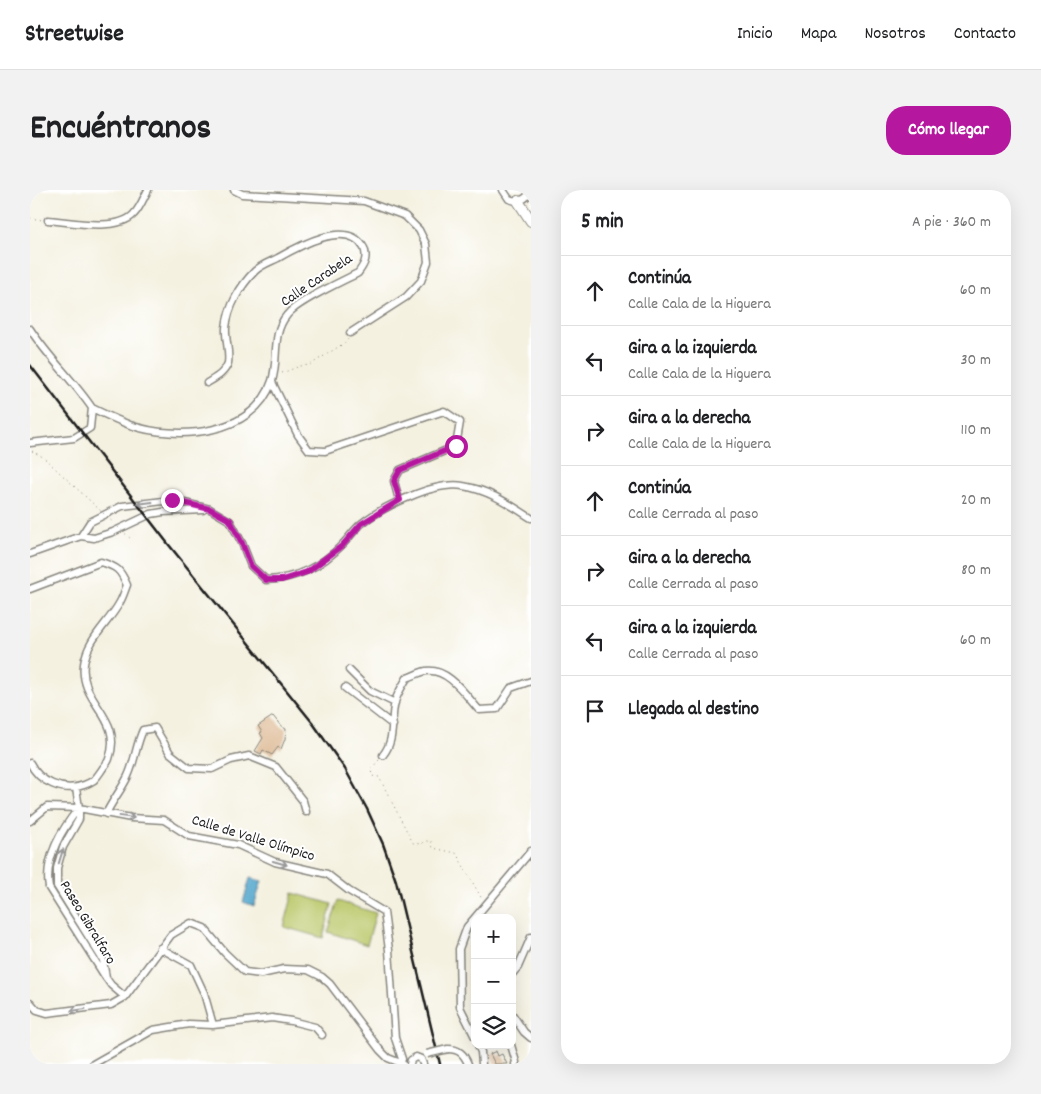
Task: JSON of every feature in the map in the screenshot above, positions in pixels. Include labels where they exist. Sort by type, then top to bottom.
[{"type":"main road","points":[[518,201],[531,221]]},
{"type":"street","points":[[48,220],[100,224],[120,223],[135,214],[148,190]]},
{"type":"street","points":[[234,190],[242,194],[364,201],[406,216],[419,230],[426,244],[428,262],[421,281],[406,297],[350,333]]},
{"type":"street","points":[[503,190],[509,198],[518,201],[526,198],[531,190]]},
{"type":"street","name":"Calle Carabela","points":[[92,408],[131,425],[166,432],[195,433],[226,426],[244,417],[261,401],[272,382],[275,345],[278,331],[286,315],[299,305],[358,272],[365,264],[365,251],[356,239],[347,236],[318,238],[303,244],[256,270],[240,287],[230,310],[226,328],[228,362],[222,374],[207,383]]},
{"type":"street","points":[[30,328],[92,408],[90,428],[74,438],[30,443]]},
{"type":"street","points":[[272,382],[298,434],[309,450],[325,452],[444,411],[460,422],[456,446],[400,470],[394,481],[400,500]]},
{"type":"street","points":[[81,536],[90,522],[122,506],[172,500],[210,509],[230,520],[251,566],[266,580],[282,580],[307,572],[342,546],[361,524],[400,500],[440,487],[462,485],[498,497],[531,518]]},
{"type":"street","points":[[30,554],[81,536],[94,538],[113,532],[151,514],[210,509]]},
{"type":"street","points":[[30,589],[101,562],[121,571],[127,585],[120,602],[90,645],[84,663],[84,681],[91,699],[106,718],[112,737],[109,760],[93,781],[76,788],[66,789],[50,783],[35,772],[30,763]]},
{"type":"street","points":[[349,670],[370,691],[395,703]]},
{"type":"street","points":[[383,755],[388,749],[395,703],[407,678],[427,671],[440,673],[457,685],[479,710],[497,709],[511,688],[531,681]]},
{"type":"street","points":[[345,688],[393,725]]},
{"type":"street","points":[[106,814],[114,797],[128,777],[137,743],[144,730],[155,728],[170,753],[189,768],[212,769],[231,760],[249,756],[276,767],[303,801],[306,812]]},
{"type":"street","points":[[76,788],[79,808]]},
{"type":"street","name":"Calle de Valle Olímpico","points":[[30,821],[47,807],[79,808],[131,818],[164,820],[189,836],[238,845],[275,862],[327,874],[349,891],[384,912],[390,950],[395,1038],[402,1061]]},
{"type":"street","name":"Paseo Gibralfaro","points":[[79,808],[79,819],[63,847],[57,868],[57,886],[103,960],[106,978]]},
{"type":"street","name":"Paseo Gibralfaro","points":[[79,808],[56,843],[47,874],[49,888],[110,985],[125,997]]},
{"type":"street","points":[[471,1029],[460,1007],[459,949],[467,927],[531,851]]},
{"type":"street","points":[[30,1002],[37,1010],[47,1014],[111,1004],[125,997],[171,935],[191,923],[204,928],[225,953],[245,972],[261,974],[284,969],[308,970],[322,977],[330,984],[380,1050],[392,1060],[412,1061],[416,1057],[422,1062],[428,1054],[455,1049],[462,1054],[468,1064]]},
{"type":"street","points":[[516,969],[531,937]]},
{"type":"street","points":[[160,948],[191,965],[204,992],[213,1025]]},
{"type":"street","points":[[93,1064],[153,1030],[188,1024],[213,1025],[272,1018],[315,1027],[322,1035]]},
{"type":"street","points":[[516,1020],[524,1032],[531,1038]]},
{"type":"street","points":[[480,1049],[482,1064]]},
{"type":"street","points":[[512,1049],[515,1064]]},
{"type":"path","points":[[30,218],[48,220]]},
{"type":"path","points":[[274,372],[282,373],[310,364],[346,342],[350,333]]},
{"type":"path","points":[[32,451],[44,457],[132,540]]},
{"type":"path","points":[[383,755],[371,769],[372,776],[379,777],[413,843],[421,844],[425,841],[431,841],[433,848],[456,854],[485,904]]},
{"type":"green space","points":[[293,893],[332,904],[323,938],[284,927]]},
{"type":"green space","points":[[338,901],[376,913],[367,945],[328,932]]},
{"type":"water","points":[[250,878],[262,881],[254,906],[243,902]]},
{"type":"building","points":[[273,716],[286,729],[285,739],[281,749],[278,747],[272,755],[263,750],[261,754],[255,751],[263,738],[258,726]]},
{"type":"building","points":[[496,1051],[498,1056],[502,1054],[507,1064],[495,1064],[490,1054]]},
{"type":"railway","points":[[30,365],[169,545],[312,722],[345,769],[367,809],[383,844],[396,881],[440,1064]]},
{"type":"route","points":[[172,500],[210,509],[230,520],[251,566],[266,580],[282,580],[307,572],[342,546],[361,524],[400,500],[394,481],[400,470],[456,446]]}]
